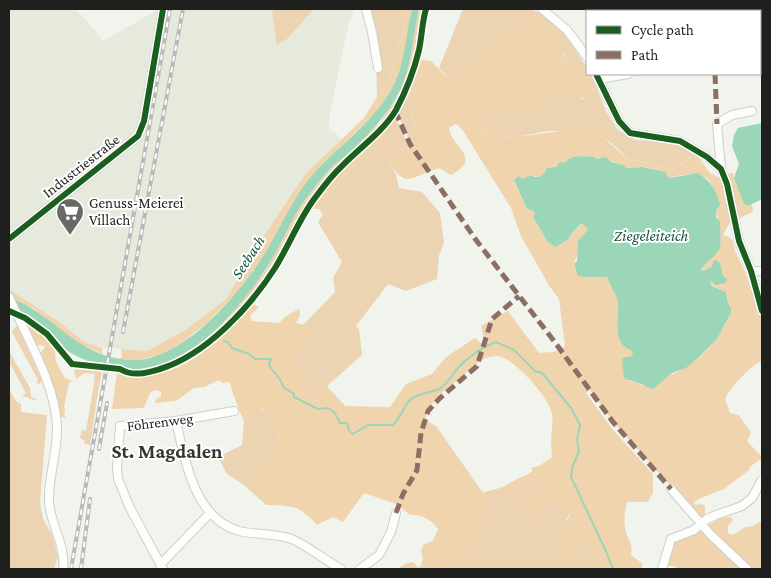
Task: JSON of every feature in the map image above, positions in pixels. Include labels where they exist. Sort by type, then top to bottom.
[{"type":"street","name":"Industriestraße","points":[[9,239],[138,136],[144,121],[163,9]]},
{"type":"street","points":[[366,9],[378,68]]},
{"type":"street","points":[[542,9],[567,30],[586,56]]},
{"type":"street","points":[[618,75],[598,77],[619,122],[630,133],[680,141],[707,157],[720,169],[727,184],[739,241],[752,271],[762,311]]},
{"type":"street","points":[[720,169],[718,124],[732,115],[752,111]]},
{"type":"street","points":[[752,271],[762,271]]},
{"type":"street","points":[[9,297],[46,380],[55,407],[57,432],[49,502],[53,523],[64,554],[63,569]]},
{"type":"street","name":"Föhrenweg","points":[[162,567],[130,508],[118,479],[116,467],[120,426],[176,421],[234,411]]},
{"type":"street","points":[[176,421],[191,482],[210,513],[224,524],[241,532],[291,539],[341,569]]},
{"type":"street","points":[[662,569],[671,539],[694,530],[716,515],[742,506],[752,498],[762,480]]},
{"type":"street","points":[[670,489],[711,535],[747,569]]},
{"type":"street","points":[[162,567],[210,513]]},
{"type":"street","points":[[360,569],[379,555],[391,532],[396,513]]},
{"type":"shaded area","points":[[520,8],[533,10],[550,20],[564,34],[586,67],[586,75],[591,75],[607,113],[617,129],[634,140],[671,143],[699,155],[699,158],[691,156],[673,170],[637,160],[630,161],[607,140],[591,136],[548,131],[508,137],[490,132],[481,125],[482,120],[509,110],[534,111],[549,91],[583,99],[594,90],[573,64],[567,64],[565,53],[512,31],[451,75],[447,76],[439,68],[463,9]]},
{"type":"shaded area","points":[[9,9],[75,9],[103,41],[159,9],[354,9],[348,26],[329,118],[329,130],[336,133],[341,140],[306,173],[226,299],[187,329],[147,351],[99,347],[86,343],[58,321],[10,290]]},
{"type":"shaded area","points":[[273,9],[314,9],[287,39],[277,45],[272,15]]},
{"type":"shaded area","points":[[368,9],[407,9],[391,75],[377,97],[376,47]]},
{"type":"shaded area","points":[[407,9],[412,9],[402,62],[388,95],[375,114],[320,166],[295,199],[266,252],[241,288],[208,322],[174,349],[156,356],[137,360],[120,359],[122,356],[121,349],[147,351],[187,329],[226,299],[264,236],[306,173],[364,118],[391,75]]},
{"type":"shaded area","points":[[419,9],[425,9],[414,60],[406,85],[394,110],[382,126],[330,175],[310,203],[287,243],[280,242],[310,193],[334,165],[380,123],[398,95]]},
{"type":"shaded area","points":[[531,19],[544,27],[559,42],[567,64],[573,64],[594,90],[590,95],[579,98],[567,97],[549,91],[534,111],[509,110],[483,120],[481,125],[486,130],[504,137],[600,126],[606,140],[630,161],[637,160],[673,170],[692,156],[699,158],[710,173],[718,177],[733,173],[744,204],[752,205],[753,212],[730,222],[723,235],[731,238],[733,241],[735,251],[756,297],[757,309],[762,309],[762,361],[741,377],[725,399],[730,413],[739,415],[751,433],[747,441],[761,456],[761,459],[724,489],[694,502],[695,505],[702,504],[705,506],[705,515],[700,518],[613,422],[590,390],[586,393],[613,430],[653,474],[653,493],[648,502],[627,502],[625,514],[624,523],[631,547],[631,555],[643,564],[641,569],[595,567],[590,560],[592,555],[578,543],[573,548],[572,564],[564,563],[555,549],[560,538],[564,534],[570,533],[572,529],[569,526],[565,526],[571,511],[566,506],[547,502],[542,507],[549,514],[547,516],[534,514],[531,519],[524,519],[520,513],[521,501],[543,487],[537,478],[515,492],[506,494],[503,487],[533,471],[531,468],[539,466],[552,457],[553,420],[550,408],[541,394],[519,369],[504,358],[492,356],[482,360],[473,367],[444,391],[431,406],[425,420],[436,426],[490,503],[478,538],[468,553],[453,566],[453,569],[397,569],[413,562],[419,568],[423,560],[421,551],[423,545],[433,541],[438,529],[426,518],[410,515],[396,504],[364,493],[343,522],[333,517],[317,525],[304,513],[289,506],[266,505],[254,473],[272,456],[281,429],[271,416],[260,407],[244,422],[230,382],[223,383],[219,380],[204,387],[194,388],[176,401],[156,403],[155,400],[161,396],[161,391],[155,390],[150,393],[144,408],[112,409],[117,373],[132,375],[139,371],[164,365],[231,313],[243,299],[259,307],[250,316],[252,321],[279,323],[286,316],[299,309],[300,315],[296,323],[309,326],[312,337],[296,358],[294,367],[296,375],[311,395],[327,386],[345,406],[390,407],[406,384],[432,374],[446,357],[475,338],[482,344],[484,339],[481,326],[508,311],[539,353],[554,352],[565,346],[559,299],[550,287],[521,236],[511,208],[462,129],[456,124],[449,128],[465,158],[465,163],[451,175],[439,168],[411,179],[406,179],[400,176],[388,160],[397,149],[418,142],[411,114],[421,99],[419,95],[413,91],[397,112],[421,60],[431,61],[446,76],[451,75]],"holes":[[[578,156],[594,157],[624,165],[626,168],[650,168],[667,175],[669,178],[696,174],[708,179],[715,194],[721,243],[701,269],[703,271],[712,267],[713,261],[723,277],[709,282],[726,292],[731,313],[715,341],[696,360],[672,374],[643,386],[637,382],[628,381],[629,357],[633,355],[631,350],[625,347],[618,336],[618,301],[607,277],[584,277],[576,271],[574,264],[588,230],[583,223],[571,234],[569,239],[556,246],[547,241],[533,217],[536,213],[527,209],[514,181],[519,176],[522,179],[531,175],[539,177],[570,158]]]},
{"type":"shaded area","points":[[413,91],[421,99],[411,114],[418,142],[411,145],[397,112]]},
{"type":"shaded area","points":[[392,118],[396,119],[409,146],[388,160],[396,174],[399,188],[422,192],[440,213],[444,243],[439,255],[437,279],[406,291],[388,284],[356,326],[359,329],[362,355],[327,386],[311,395],[298,378],[294,367],[299,353],[312,337],[309,327],[303,325],[335,292],[333,278],[342,262],[318,222],[323,215],[319,209],[342,178],[368,149],[369,143]]},
{"type":"shaded area","points":[[369,143],[368,149],[342,178],[319,209],[310,209],[337,174]]},
{"type":"shaded area","points":[[280,242],[287,243],[272,270],[248,302],[243,299],[266,270]]},
{"type":"shaded area","points":[[10,290],[58,321],[86,343],[102,348],[103,354],[79,344],[34,309],[14,299]]},
{"type":"shaded area","points":[[30,323],[50,338],[61,354],[55,351],[56,362],[65,378],[73,381],[69,382],[64,408],[65,418],[60,416],[55,389],[40,354],[45,347],[35,344],[26,325]]},
{"type":"shaded area","points":[[16,326],[42,381],[40,384],[36,383],[38,380],[12,332]]},
{"type":"shaded area","points":[[9,351],[30,388],[31,397],[36,399],[36,401],[23,396],[26,393],[9,362]]},
{"type":"shaded area","points":[[79,366],[103,368],[99,386],[94,383],[95,374],[85,373],[76,379],[74,371]]},
{"type":"shaded area","points":[[94,383],[99,386],[90,445],[84,444],[85,441],[80,438],[82,430],[86,431]]},
{"type":"shaded area","points":[[9,389],[16,401],[21,404],[21,412],[47,415],[40,503],[43,519],[52,535],[58,557],[54,569],[9,569]]},
{"type":"shaded area","points":[[259,407],[271,416],[281,429],[272,456],[254,473],[266,505],[244,485],[227,474],[218,457],[242,445],[244,422]]},
{"type":"shaded area","points":[[537,478],[543,487],[531,519],[534,514],[542,515],[545,512],[542,507],[547,501],[566,506],[571,511],[566,520],[572,529],[570,533],[571,561],[573,548],[578,543],[609,569],[453,569],[452,566],[468,553],[481,530],[490,503],[482,493],[503,487],[506,494],[515,492]]},
{"type":"shaded area","points":[[731,517],[733,520],[728,526],[728,533],[733,535],[745,527],[753,526],[762,521],[762,569],[678,569],[674,566],[666,566],[673,541],[721,518]]},
{"type":"water","name":"Seebach","points":[[412,9],[419,9],[409,65],[402,86],[392,104],[368,134],[324,175],[304,201],[271,260],[242,302],[211,334],[194,348],[157,367],[130,370],[110,367],[88,361],[69,352],[54,335],[42,326],[9,309],[9,297],[41,314],[83,345],[98,353],[115,358],[135,360],[154,357],[192,336],[227,304],[255,269],[286,214],[310,178],[367,122],[387,97],[401,65]]},
{"type":"water","points":[[762,123],[762,199],[748,206],[744,204],[734,178],[739,164],[732,146],[734,135],[738,128]]},
{"type":"water","name":"Ziegeleiteich","points":[[578,156],[595,157],[596,159],[606,157],[611,162],[624,165],[626,168],[643,167],[665,172],[669,178],[698,173],[710,183],[717,196],[720,206],[717,208],[716,218],[720,221],[720,248],[701,269],[703,271],[712,267],[713,261],[716,260],[720,263],[723,276],[727,279],[726,283],[715,285],[712,281],[710,282],[712,286],[726,292],[731,313],[717,339],[697,359],[686,368],[672,373],[653,389],[624,377],[622,359],[633,355],[631,350],[625,347],[618,336],[618,302],[607,277],[578,276],[574,264],[577,261],[578,241],[588,230],[582,223],[571,234],[569,239],[555,247],[547,241],[533,217],[535,213],[527,209],[514,180],[519,176],[522,179],[531,175],[539,177],[547,168],[557,167],[559,163]]},
{"type":"waterway","points":[[203,339],[213,340]]},
{"type":"waterway","points":[[224,341],[228,342],[232,348],[249,354],[255,359],[271,359],[269,364],[283,387],[294,394],[294,397],[318,409],[328,408],[334,412],[340,423],[347,423],[349,431],[353,434],[368,425],[393,425],[410,400],[442,387],[462,364],[486,347],[496,342],[514,350],[535,371],[542,373],[571,408],[580,425],[577,440],[579,451],[572,468],[571,477],[613,569]]},
{"type":"railway","points":[[71,569],[170,9]]},
{"type":"railway","points":[[123,332],[183,9]]},
{"type":"railway","points":[[99,449],[107,403]]},
{"type":"railway","points":[[81,569],[90,499]]},
{"type":"marked path","points":[[715,75],[717,124]]},
{"type":"marked path","points":[[395,111],[410,144],[476,240],[554,341],[613,422],[671,489]]},
{"type":"marked path","points":[[396,513],[403,494],[417,470],[421,433],[428,411],[477,366],[492,319],[519,296]]},
{"type":"cycle path","points":[[9,239],[138,136],[144,121],[163,9]]},
{"type":"cycle path","points":[[9,311],[25,318],[47,334],[72,364],[140,373],[160,369],[194,353],[225,328],[253,298],[280,260],[312,202],[333,175],[377,133],[396,110],[415,66],[426,9]]},
{"type":"cycle path","points":[[596,75],[619,121],[630,133],[680,141],[707,157],[721,169],[727,184],[739,241],[751,271],[762,311]]},
{"type":"place","name":"Genuss-Meierei Villach","points":[[70,236]]},
{"type":"district","name":"St. Magdalen","points":[[167,451]]}]
